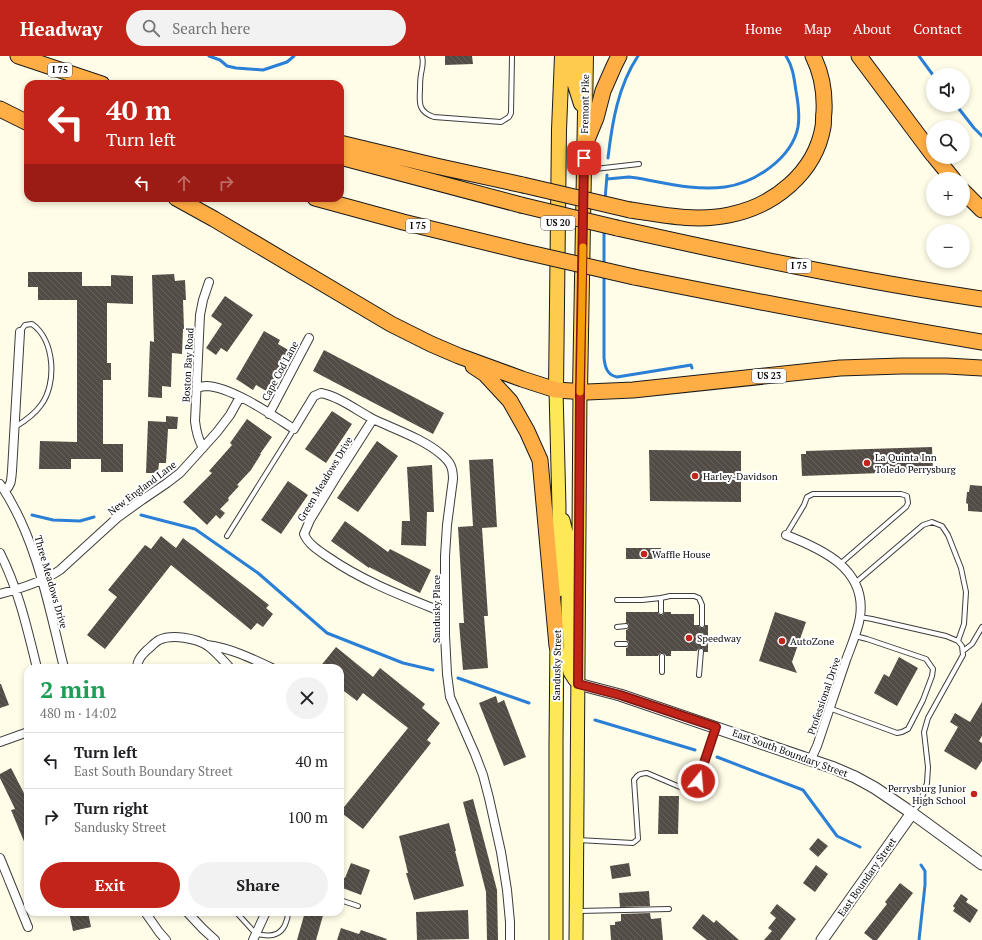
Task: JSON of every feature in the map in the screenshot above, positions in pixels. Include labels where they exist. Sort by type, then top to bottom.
[{"type":"highway","name":"I 75","points":[[18,56],[90,80]]},
{"type":"highway","name":"US 20","points":[[556,390],[559,130],[562,56]]},
{"type":"highway","points":[[574,56],[574,82],[585,118]]},
{"type":"highway","name":"Fremont Pike","points":[[580,391],[586,56]]},
{"type":"highway","points":[[584,147],[596,118],[603,92],[619,56]]},
{"type":"highway","points":[[344,144],[630,210],[691,218],[714,218],[729,216],[758,206],[784,191],[805,169],[809,162],[819,142],[823,127],[824,91],[821,76],[813,56]]},
{"type":"highway","points":[[859,56],[926,145]]},
{"type":"highway","points":[[0,104],[24,111]]},
{"type":"highway","points":[[0,109],[24,121]]},
{"type":"highway","name":"I 75","points":[[344,158],[521,205],[617,228],[736,254],[848,276],[982,299]]},
{"type":"highway","points":[[941,164],[947,172]]},
{"type":"highway","points":[[970,198],[982,210]]},
{"type":"highway","points":[[183,202],[391,324],[459,356],[556,390]]},
{"type":"highway","name":"I 75","points":[[330,202],[403,222],[634,277],[808,312],[982,342]]},
{"type":"highway","points":[[459,356],[485,374],[510,401],[527,431],[540,460],[557,646]]},
{"type":"highway","name":"US 23","points":[[556,390],[633,390],[840,368],[901,366],[982,368]]},
{"type":"main road","name":"Sandusky Street","points":[[556,390],[559,507],[556,744],[556,940]]},
{"type":"main road","name":"Sandusky Street","points":[[576,940],[580,391]]},
{"type":"main road","points":[[559,507],[568,540],[568,658],[570,672],[578,684]]},
{"type":"street","name":"Boston Bay Road","points":[[203,448],[199,442],[196,430],[197,388],[200,315],[209,282]]},
{"type":"street","points":[[2,488],[9,487],[11,483],[20,332]]},
{"type":"street","name":"Cape Cod Lane","points":[[269,414],[309,338]]},
{"type":"street","points":[[197,388],[206,386],[216,388],[240,397],[294,429]]},
{"type":"street","name":"Sandusky Place","points":[[294,429],[314,396],[321,393],[329,395],[373,419],[414,438],[435,450],[447,460],[451,466],[453,471],[453,479],[447,525],[445,556],[447,674],[450,697],[475,754],[483,775],[489,798],[501,852],[507,890],[510,940]]},
{"type":"street","name":"New England Lane","points":[[0,594],[16,590],[54,575],[117,518],[168,483],[180,473],[217,432],[230,415],[240,397]]},
{"type":"street","name":"Green Meadows Drive","points":[[373,419],[310,520],[304,534],[316,549],[368,581],[445,613]]},
{"type":"street","name":"Three Meadows Drive","points":[[2,488],[19,518],[31,546],[42,580],[63,664]]},
{"type":"street","name":"Professional Drive","points":[[786,535],[810,544],[840,564],[853,578],[860,597],[860,617],[812,759]]},
{"type":"street","points":[[0,554],[7,567],[21,603],[36,664]]},
{"type":"street","points":[[137,664],[142,655],[159,640],[172,637],[220,647],[236,652],[262,664]]},
{"type":"street","points":[[207,645],[226,664]]},
{"type":"street","name":"East South Boundary Street","points":[[578,684],[620,695],[812,759],[855,777],[876,788],[982,864]]},
{"type":"street","points":[[0,742],[24,733]]},
{"type":"street","name":"East Boundary Street","points":[[822,940],[912,813]]},
{"type":"street","points":[[0,858],[28,927]]},
{"type":"street","points":[[148,916],[166,940]]},
{"type":"street","points":[[191,916],[203,930],[215,940]]},
{"type":"street","points":[[254,937],[264,916]]},
{"type":"lane","points":[[422,56],[423,61],[420,76],[420,104],[422,109],[427,114],[434,117],[501,122],[509,117],[511,113],[512,56]]},
{"type":"lane","points":[[584,170],[639,164]]},
{"type":"lane","points":[[15,427],[30,418],[42,404],[50,386],[52,367],[48,346],[38,328],[32,324],[25,325],[20,332]]},
{"type":"lane","points":[[227,536],[294,429]]},
{"type":"lane","points":[[786,535],[804,505],[807,497],[813,494],[901,494],[907,496],[908,503],[906,507],[840,564]]},
{"type":"lane","points":[[855,583],[923,525],[932,522],[942,526],[948,535],[961,568],[966,592],[964,624],[958,641]]},
{"type":"lane","points":[[617,600],[642,600],[670,596],[694,596],[699,598],[702,605],[702,625]]},
{"type":"lane","points":[[661,598],[661,612]]},
{"type":"lane","points":[[860,617],[946,636],[958,641],[962,646],[963,655],[928,718],[924,732],[928,767],[927,783],[920,803],[912,813]]},
{"type":"lane","points":[[617,627],[626,626]]},
{"type":"lane","points":[[963,651],[972,644],[982,627]]},
{"type":"lane","points":[[830,708],[897,733],[902,732],[908,729],[932,676],[933,669],[926,659],[854,636]]},
{"type":"lane","points":[[616,644],[626,644]]},
{"type":"lane","points":[[699,675],[701,652]]},
{"type":"lane","points":[[662,656],[662,672]]},
{"type":"lane","points":[[577,840],[634,842],[638,839],[634,780],[636,777],[640,774],[647,773],[694,793],[716,727]]},
{"type":"lane","points":[[344,901],[358,906]]},
{"type":"lane","points":[[576,911],[668,909]]},
{"type":"lane","points":[[239,916],[254,937],[276,934],[284,927],[288,916]]},
{"type":"building","points":[[445,56],[472,56],[473,64],[445,65]]},
{"type":"building","points":[[28,272],[82,272],[82,286],[111,286],[111,275],[133,276],[133,304],[107,303],[107,363],[111,363],[111,380],[103,380],[103,444],[123,444],[123,472],[101,472],[101,459],[71,459],[71,469],[39,469],[40,441],[77,442],[77,300],[38,300],[38,287],[28,287]]},
{"type":"building","points":[[174,274],[175,281],[185,280],[186,300],[183,300],[184,329],[182,354],[172,353],[171,387],[162,386],[162,398],[148,397],[150,341],[154,342],[152,275]]},
{"type":"building","points":[[225,296],[253,315],[227,352],[221,348],[216,355],[206,348],[222,324],[211,316]]},
{"type":"building","points":[[264,331],[280,340],[278,344],[290,351],[268,392],[256,385],[253,390],[236,379]]},
{"type":"building","points":[[324,350],[444,413],[433,434],[313,371]]},
{"type":"building","points":[[332,411],[352,424],[326,463],[305,449]]},
{"type":"building","points":[[166,416],[178,417],[177,429],[168,429],[166,463],[159,463],[158,473],[146,473],[148,421],[166,422]]},
{"type":"building","points":[[247,419],[272,437],[251,470],[237,485],[239,486],[228,498],[229,500],[220,509],[225,513],[220,519],[216,515],[207,525],[183,502],[212,473],[209,471],[232,445],[230,443]]},
{"type":"building","points":[[377,441],[398,456],[358,512],[337,498]]},
{"type":"building","name":"La Quinta Inn Toledo Perrysburg","points":[[932,447],[933,471],[802,476],[801,454],[806,454],[806,451]]},
{"type":"building","name":"Harley-Davidson","points":[[649,450],[741,451],[741,502],[650,501]]},
{"type":"building","points":[[493,459],[497,527],[482,528],[488,616],[484,616],[488,668],[463,670],[459,623],[464,623],[458,527],[473,526],[469,460]]},
{"type":"building","points":[[432,465],[434,512],[427,512],[426,546],[401,545],[402,521],[410,521],[407,467]]},
{"type":"building","points":[[288,481],[308,495],[281,534],[261,520]]},
{"type":"building","points":[[970,485],[982,486],[982,512],[968,511],[968,504],[966,503],[967,492],[969,492]]},
{"type":"building","points":[[345,521],[388,552],[390,549],[431,570],[420,593],[369,568],[331,541]]},
{"type":"building","points":[[161,536],[176,548],[183,538],[269,605],[266,608],[273,614],[263,627],[257,623],[251,630],[171,565],[105,649],[87,635],[117,597],[108,590],[145,545],[151,549]]},
{"type":"building","name":"Waffle House","points":[[626,548],[661,548],[661,559],[626,559]]},
{"type":"building","name":"Speedway","points":[[626,612],[658,612],[658,614],[661,615],[663,615],[664,612],[671,612],[671,614],[694,614],[694,625],[699,625],[699,627],[704,628],[705,625],[708,625],[708,652],[704,652],[703,648],[701,648],[697,651],[671,651],[671,656],[666,656],[665,654],[660,653],[658,656],[626,656],[626,648],[628,647],[629,642],[626,640],[626,630],[628,629],[629,624],[626,623]]},
{"type":"building","name":"AutoZone","points":[[775,612],[806,622],[792,662],[797,673],[759,661]]},
{"type":"building","points":[[336,647],[373,677],[380,668],[425,704],[422,708],[440,723],[427,740],[431,743],[363,829],[344,815],[344,807],[408,728],[363,693],[357,701],[344,691],[344,664],[322,664]]},
{"type":"building","points":[[899,657],[918,668],[897,706],[874,693],[884,674],[889,677]]},
{"type":"building","points":[[0,684],[9,705],[0,708]]},
{"type":"building","points":[[496,696],[498,703],[504,700],[526,757],[504,766],[479,703]]},
{"type":"building","points":[[982,702],[982,736],[979,741],[982,743],[982,761],[976,770],[944,751],[958,727],[950,722],[955,713],[970,722]]},
{"type":"building","points":[[11,768],[24,793],[24,841],[11,810],[15,809],[0,778],[0,774]]},
{"type":"building","points":[[659,796],[679,796],[678,834],[658,834]]},
{"type":"building","points":[[473,799],[497,890],[498,940],[487,940],[486,892],[463,802]]},
{"type":"building","points":[[449,823],[464,886],[414,900],[406,873],[408,873],[399,836]]},
{"type":"building","points":[[818,838],[828,846],[818,857],[809,849]]},
{"type":"building","points":[[351,863],[370,870],[361,895],[344,889],[345,878]]},
{"type":"building","points":[[629,863],[631,876],[612,879],[610,866]]},
{"type":"building","points":[[816,865],[828,874],[815,892],[803,883]]},
{"type":"building","points":[[900,883],[913,893],[877,940],[873,940],[864,933],[887,904],[885,902]]},
{"type":"building","points":[[649,891],[650,906],[620,907],[619,893]]},
{"type":"building","points":[[961,894],[968,899],[966,902],[978,910],[970,923],[953,911],[955,908],[953,906]]},
{"type":"building","points":[[777,904],[796,919],[780,940],[764,940],[772,931],[768,928],[776,918],[770,913]]},
{"type":"building","points":[[468,910],[469,939],[417,940],[416,912]]},
{"type":"building","points":[[650,913],[651,919],[661,918],[663,940],[611,940],[610,925],[615,925],[615,922],[621,921],[621,914]]},
{"type":"building","points":[[703,914],[714,923],[716,920],[739,940],[707,940],[692,928]]},
{"type":"building","points":[[70,916],[89,916],[91,927],[73,931]]},
{"type":"building","points":[[304,916],[323,916],[316,940],[297,940]]},
{"type":"building","points":[[341,928],[359,934],[361,930],[387,939],[337,940]]},
{"type":"waterway","points":[[209,56],[220,60],[227,66],[263,70],[287,62],[294,56]]},
{"type":"waterway","points":[[608,158],[617,105],[625,80],[638,56]]},
{"type":"waterway","points":[[607,179],[629,177],[681,186],[714,188],[737,185],[760,174],[780,159],[788,149],[798,127],[799,118],[795,82],[792,68],[786,56]]},
{"type":"waterway","points":[[919,56],[928,68]]},
{"type":"waterway","points":[[961,112],[982,136]]},
{"type":"waterway","points":[[605,200],[607,175]]},
{"type":"waterway","points":[[604,229],[604,266]]},
{"type":"waterway","points":[[604,275],[604,358],[609,372],[617,377],[691,365],[692,368]]},
{"type":"waterway","points":[[32,515],[53,520],[80,521],[94,517]]},
{"type":"waterway","points":[[141,515],[195,529],[258,573],[327,633],[403,663],[433,670]]},
{"type":"waterway","points":[[458,678],[529,703]]},
{"type":"waterway","points":[[595,720],[695,750]]},
{"type":"waterway","points":[[717,757],[803,790],[837,836],[860,847]]},
{"type":"waterway","points":[[919,940],[925,885],[925,871],[921,865]]},
{"type":"slow traffic","points":[[580,392],[583,247]]},
{"type":"place","name":"La Quinta Inn Toledo Perrysburg","points":[[867,463]]},
{"type":"place","name":"Harley-Davidson","points":[[695,476]]},
{"type":"place","name":"Waffle House","points":[[644,554]]},
{"type":"place","name":"Speedway","points":[[689,638]]},
{"type":"place","name":"AutoZone","points":[[782,641]]},
{"type":"place","name":"Perrysburg Junior High School","points":[[974,794]]},
{"type":"route","points":[[584,158],[580,391],[578,684],[620,695],[716,727],[698,781]]}]
